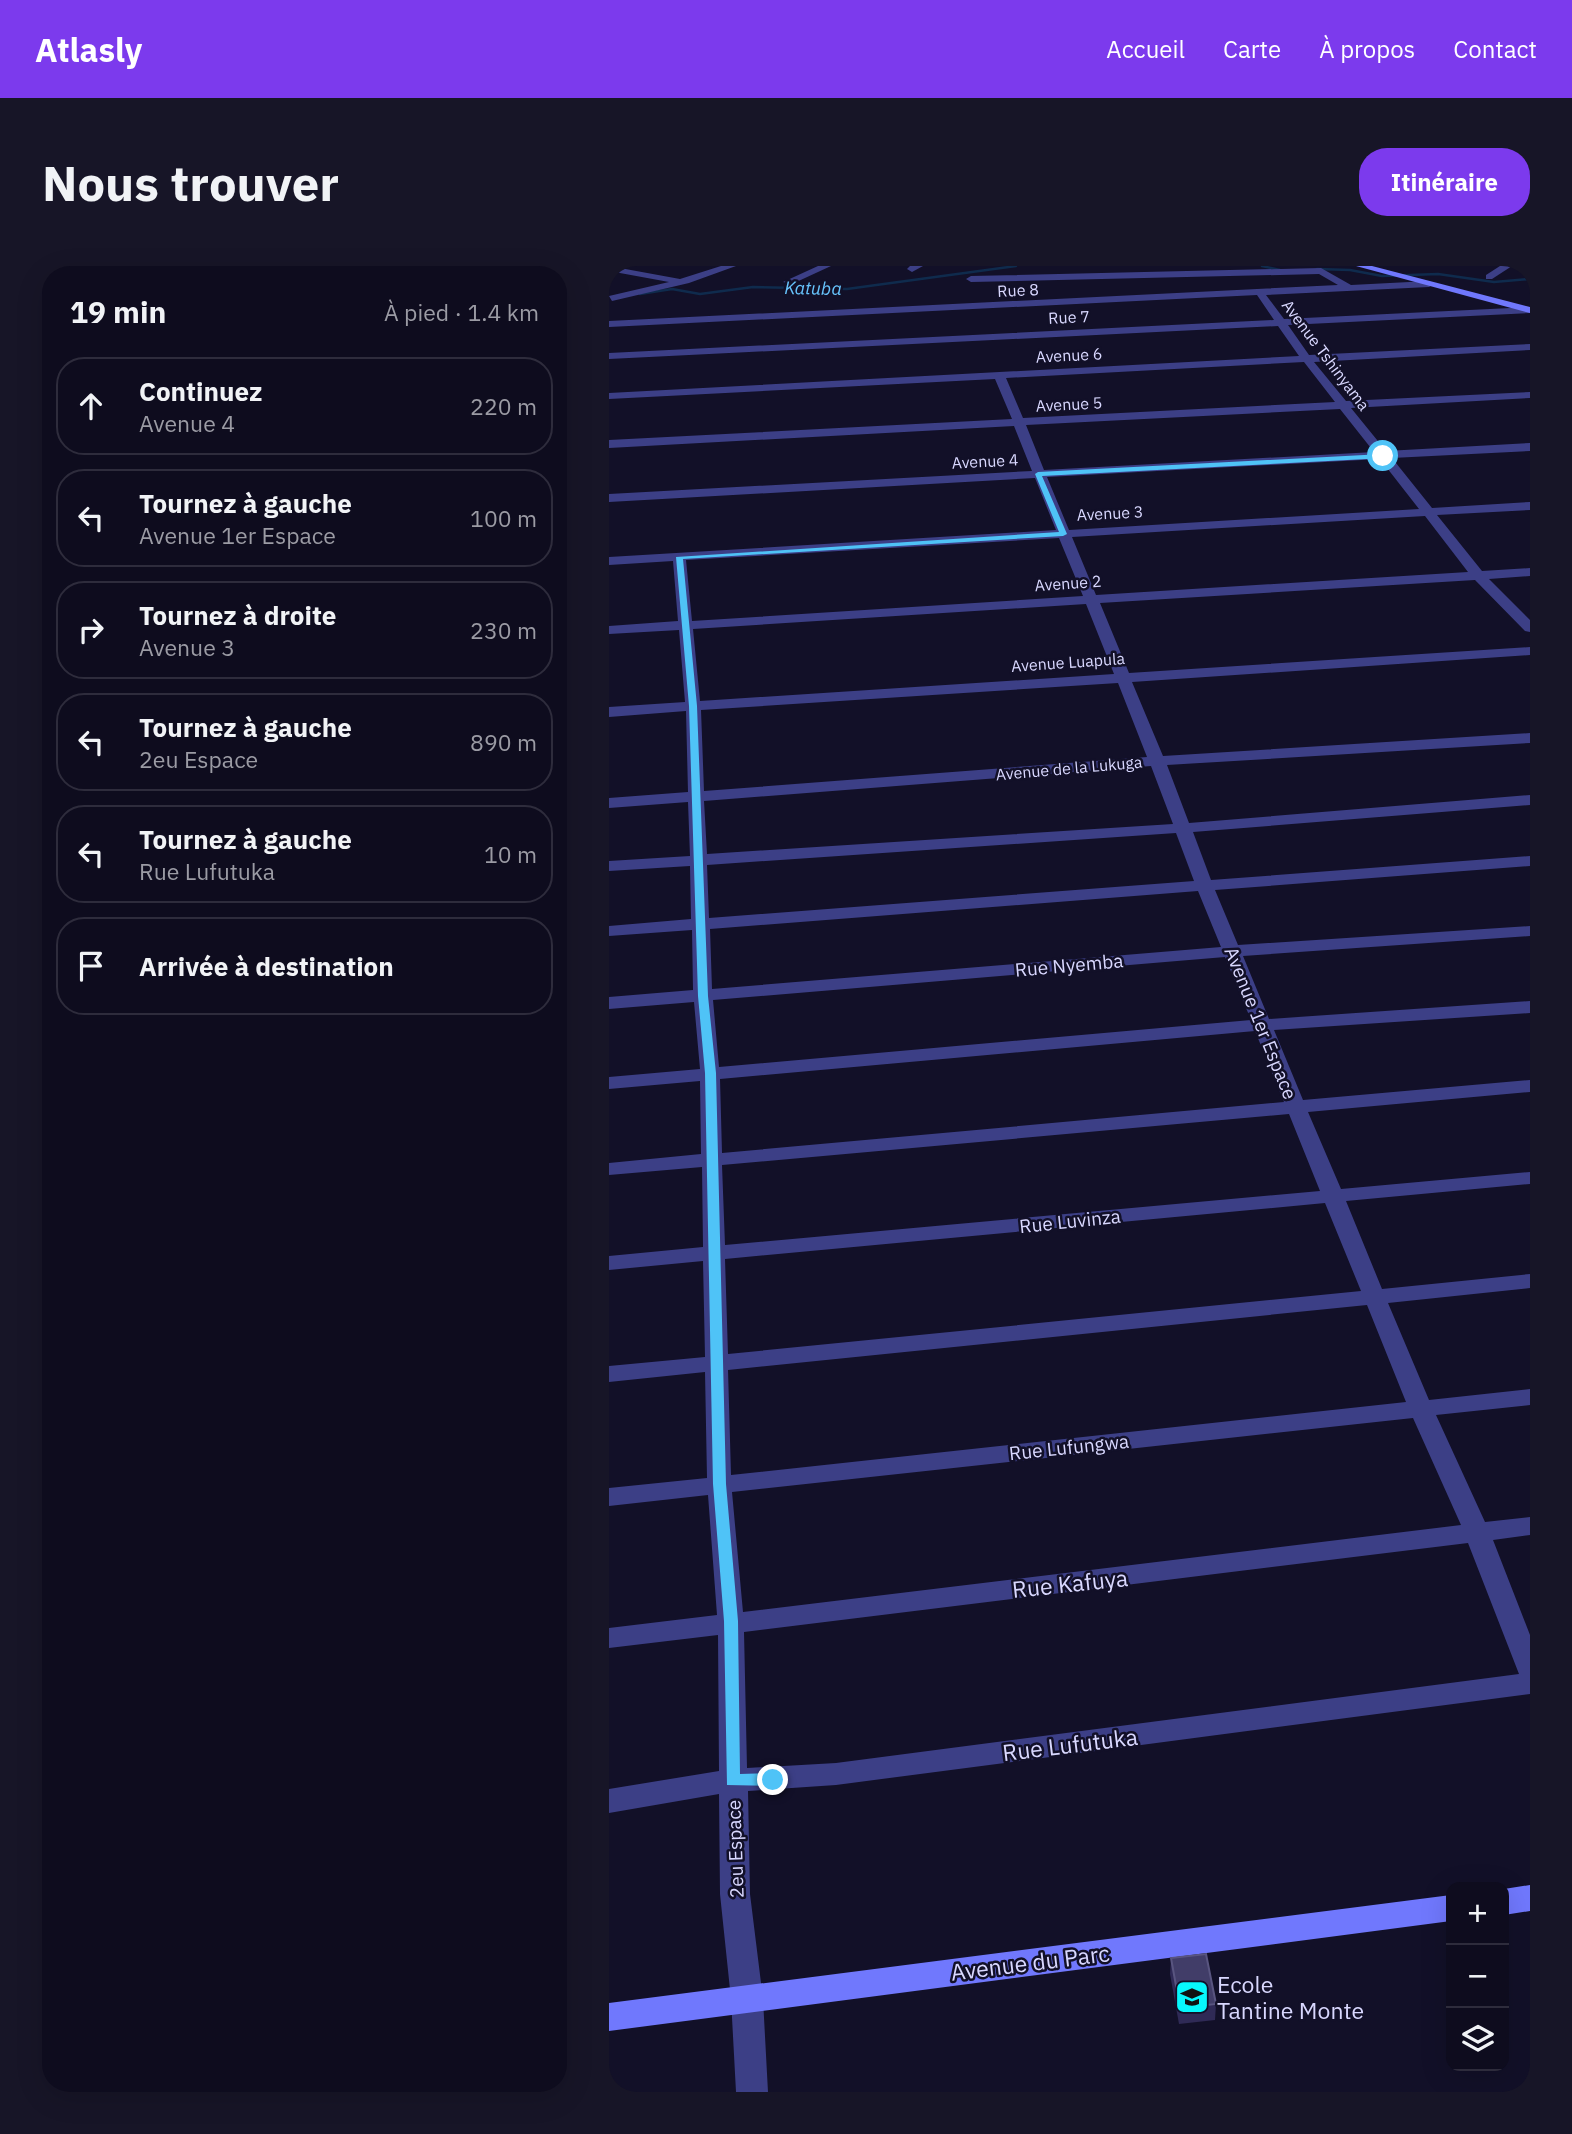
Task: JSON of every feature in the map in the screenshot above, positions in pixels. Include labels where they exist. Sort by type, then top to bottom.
[{"type":"street","points":[[611,300],[731,266]]},
{"type":"street","points":[[788,282],[826,266]]},
{"type":"street","points":[[1361,266],[1530,310]]},
{"type":"street","points":[[1489,277],[1507,266]]},
{"type":"street","points":[[609,268],[685,281]]},
{"type":"street","points":[[967,274],[980,269]]},
{"type":"street","points":[[967,274],[1321,271],[1349,288]]},
{"type":"street","points":[[967,274],[1005,352]]},
{"type":"street","name":"Rue 8","points":[[609,324],[1429,284]]},
{"type":"street","name":"Avenue Tshinyama","points":[[1260,293],[1305,357],[1478,575],[1530,628]]},
{"type":"street","points":[[1506,303],[1530,299]]},
{"type":"street","name":"Rue 7","points":[[609,356],[1530,310]]},
{"type":"street","name":"Avenue 6","points":[[609,396],[1008,370],[1530,347]]},
{"type":"street","name":"Avenue 1er Espace","points":[[1008,370],[1020,423],[1038,474],[1157,761],[1203,884],[1376,1294],[1421,1409],[1477,1532],[1530,1669]]},
{"type":"street","name":"Avenue 5","points":[[609,444],[1344,405],[1446,404],[1530,395]]},
{"type":"street","name":"Avenue 4","points":[[609,498],[1530,447]]},
{"type":"street","name":"Avenue 3","points":[[609,561],[1530,506]]},
{"type":"street","name":"2eu Espace","points":[[679,557],[693,706],[703,996],[710,1073],[719,1484],[731,1621],[735,1894],[747,1998],[752,2092]]},
{"type":"street","name":"Avenue 2","points":[[609,630],[1530,572]]},
{"type":"street","name":"Avenue Luapula","points":[[609,712],[1120,676],[1530,651]]},
{"type":"street","name":"Avenue de la Lukuga","points":[[609,803],[1157,761],[1530,738]]},
{"type":"street","points":[[609,866],[1183,828],[1530,800]]},
{"type":"street","points":[[609,931],[1530,861]]},
{"type":"street","name":"Rue Nyemba","points":[[609,1003],[1233,951],[1530,931]]},
{"type":"street","points":[[609,1083],[1263,1025],[1530,1007]]},
{"type":"street","points":[[609,1169],[1530,1086]]},
{"type":"street","name":"Rue Luvinza","points":[[609,1263],[1530,1178]]},
{"type":"street","points":[[609,1374],[1376,1294],[1530,1281]]},
{"type":"street","name":"Rue Lufungwa","points":[[609,1497],[1530,1397]]},
{"type":"street","name":"Rue Kafuya","points":[[609,1638],[731,1621],[1189,1570],[1530,1527]]},
{"type":"street","name":"Rue Lufutuka","points":[[609,1801],[733,1780],[836,1774],[1530,1683]]},
{"type":"street","points":[[1509,1901],[1530,1898]]},
{"type":"street","name":"Avenue du Parc","points":[[609,2018],[747,1998],[1446,1910]]},
{"type":"building","name":"Ecole Tantine Monte","points":[[1206,1954],[1216,2004],[1180,2008],[1171,1958]]},
{"type":"waterway","name":"Katuba","points":[[640,294],[672,289],[700,294],[753,287],[847,289],[1016,266]]},
{"type":"waterway","name":"Katuba","points":[[1262,266],[1280,270]]},
{"type":"waterway","name":"Katuba","points":[[1317,269],[1350,270],[1382,276],[1438,274],[1494,282],[1530,279]]},
{"type":"place","name":"Ecole Tantine Monte","points":[[1192,1997]]},
{"type":"route","points":[[773,1780],[733,1780],[731,1621],[719,1484],[710,1073],[703,996],[693,706],[679,557],[1063,534],[1038,474],[1383,456]]}]
